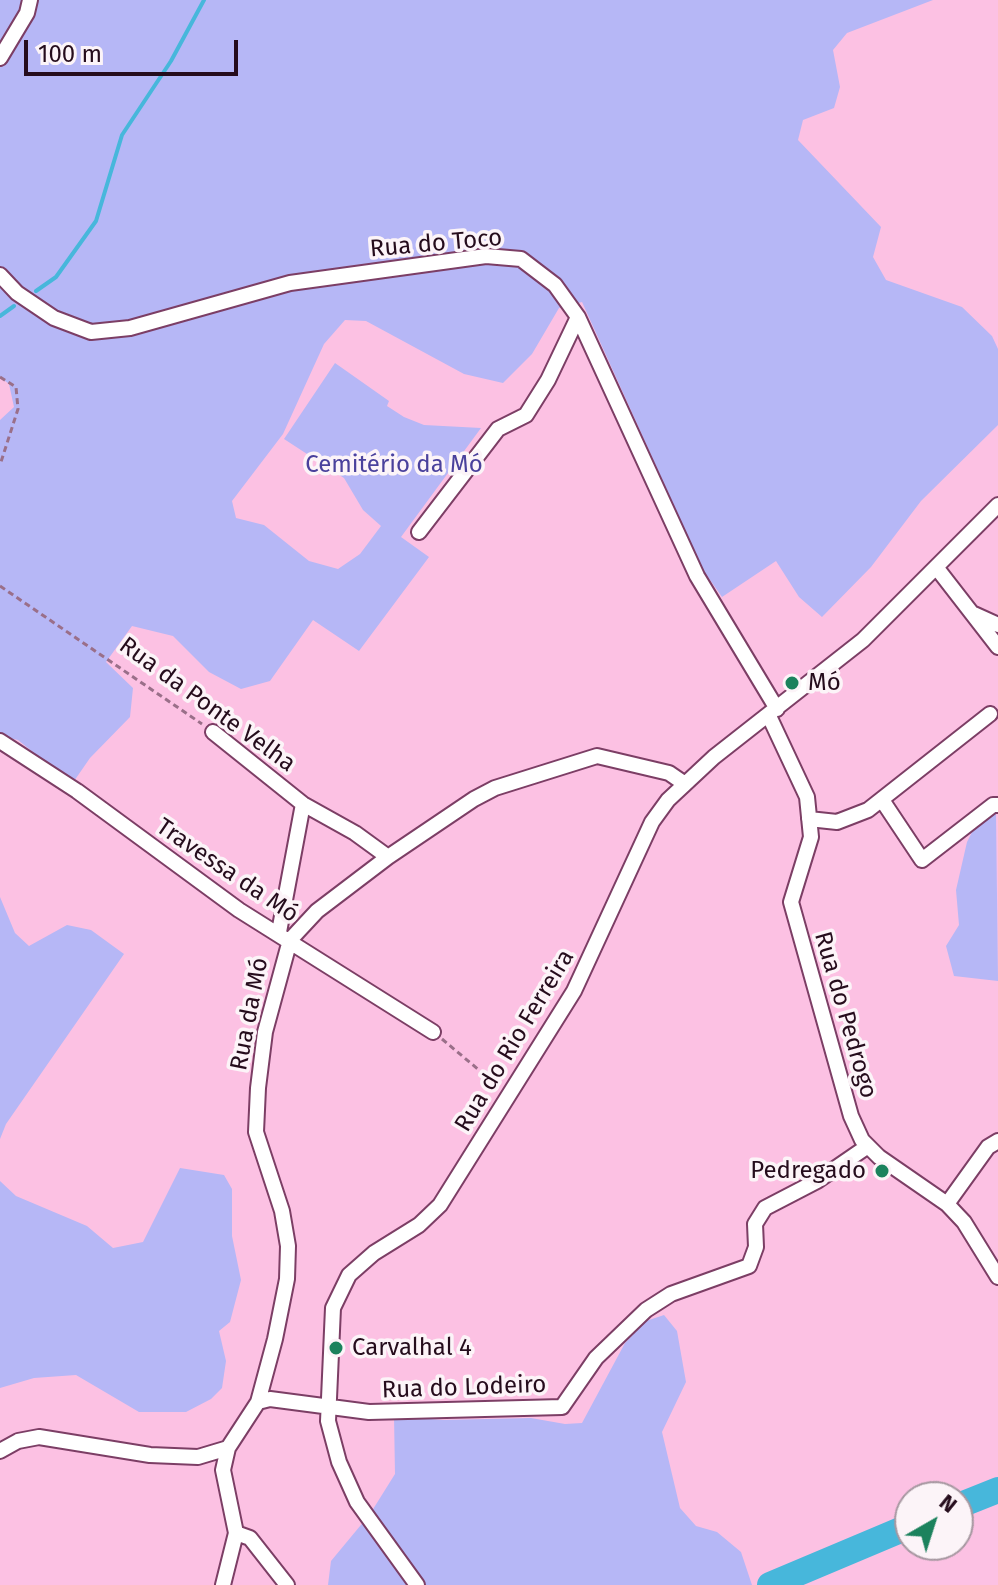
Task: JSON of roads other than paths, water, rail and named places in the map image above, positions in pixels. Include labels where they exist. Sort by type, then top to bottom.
[{"type":"street","points":[[0,58],[27,13],[30,0]]},
{"type":"street","name":"Rua do Toco","points":[[0,275],[17,293],[54,318],[91,332],[130,328],[290,283],[486,256],[521,259],[555,285],[578,317],[697,576],[773,713]]},
{"type":"street","points":[[419,532],[498,429],[526,415],[548,380],[578,317]]},
{"type":"street","name":"Rua do Rio Ferreira","points":[[417,1585],[357,1502],[339,1462],[328,1409],[333,1308],[349,1275],[374,1253],[419,1225],[440,1205],[574,991],[652,822],[714,757],[863,640],[998,505]]},
{"type":"street","points":[[936,567],[998,647]]},
{"type":"street","points":[[970,612],[998,625]]},
{"type":"street","name":"Rua do Pedrogo","points":[[773,713],[807,797],[811,837],[791,902],[851,1116],[868,1146],[947,1204],[964,1222],[998,1277]]},
{"type":"street","points":[[809,819],[837,822],[868,810],[990,714]]},
{"type":"street","name":"Rua da Ponte Velha","points":[[213,732],[303,804],[355,833],[388,857]]},
{"type":"street","name":"Travessa da Mó","points":[[0,741],[77,791],[239,910],[433,1032]]},
{"type":"street","name":"Rua da Mó","points":[[228,1448],[258,1402],[287,1279],[288,1246],[282,1211],[256,1132],[265,1032],[284,936],[388,857],[495,788],[597,756],[669,773],[685,784]]},
{"type":"street","points":[[882,800],[922,860],[993,805],[998,805]]},
{"type":"street","points":[[284,936],[303,804]]},
{"type":"street","points":[[947,1204],[988,1147],[998,1141]]},
{"type":"street","name":"Rua do Lodeiro","points":[[328,1409],[449,1412],[562,1407],[596,1358],[646,1310],[671,1294],[749,1266],[756,1247],[755,1224],[765,1208],[817,1181],[868,1146]]},
{"type":"street","points":[[258,1402],[270,1399],[328,1409]]},
{"type":"street","points":[[0,1451],[18,1441],[39,1437],[150,1455],[198,1457],[228,1448],[223,1470],[236,1533],[223,1585]]},
{"type":"street","points":[[236,1533],[250,1538],[287,1585]]},
{"type":"waterway","points":[[36,291],[56,277],[96,221],[122,135],[171,61],[204,0]]},
{"type":"waterway","points":[[0,316],[14,306]]},
{"type":"waterway","points":[[974,1500],[998,1490]]},
{"type":"waterway","points":[[770,1585],[894,1533]]},
{"type":"place","name":"Mó","points":[[792,683]]},
{"type":"place","name":"Pedregado","points":[[882,1171]]},
{"type":"place","name":"Carvalhal 4","points":[[336,1348]]},
{"type":"park label","name":"Cemitério da Mó","points":[[394,465]]}]
